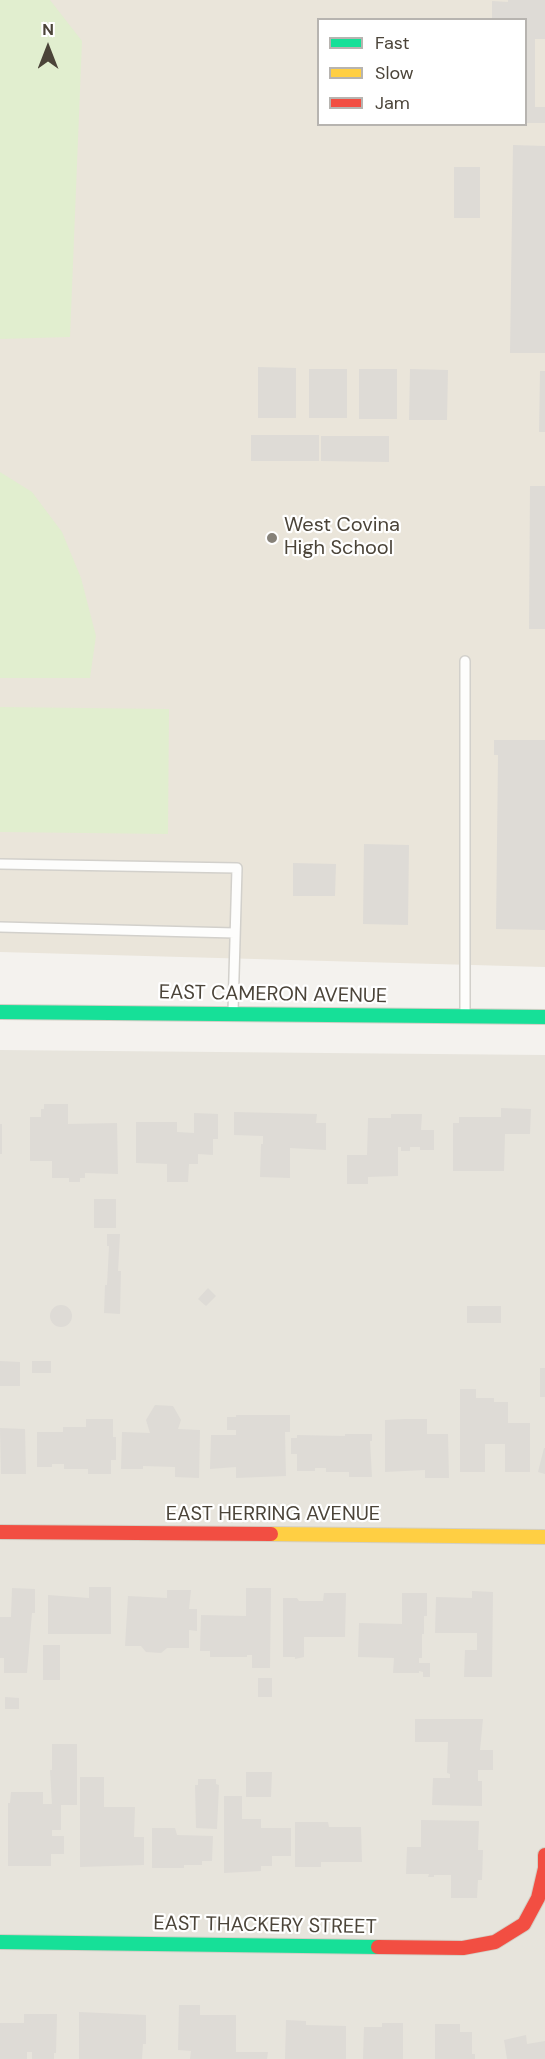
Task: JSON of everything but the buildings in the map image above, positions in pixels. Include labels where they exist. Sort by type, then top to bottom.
[{"type":"street","name":"EAST CAMERON AVENUE","points":[[0,1012],[545,1017]]},
{"type":"street","name":"EAST HERRING AVENUE","points":[[0,1533],[545,1537]]},
{"type":"street","name":"EAST THACKERY STREET","points":[[0,1942],[463,1948],[495,1942],[524,1924],[538,1898],[545,1868],[545,1856]]},
{"type":"lane","points":[[465,661],[465,1017]]},
{"type":"lane","points":[[0,864],[237,868],[233,1014]]},
{"type":"lane","points":[[0,927],[235,933]]},
{"type":"shaded area","name":"West Covina High School","points":[[0,0],[545,0],[545,967],[0,952]]},
{"type":"shaded area","points":[[0,1050],[545,1055],[545,2059],[0,2059]]},
{"type":"green space","points":[[0,0],[50,0],[82,41],[70,337],[0,339]]},
{"type":"green space","points":[[0,472],[32,492],[62,532],[81,578],[96,636],[90,678],[0,678]]},
{"type":"green space","points":[[0,707],[169,709],[168,834],[0,832]]},
{"type":"traffic: fast","points":[[0,1012],[545,1017]]},
{"type":"traffic: fast","points":[[0,1942],[378,1947]]},
{"type":"traffic: slow","points":[[271,1534],[545,1537]]},
{"type":"traffic: jam","points":[[0,1532],[271,1534]]},
{"type":"traffic: jam","points":[[378,1947],[463,1948],[495,1942],[524,1924],[538,1898],[545,1868],[545,1855]]},
{"type":"place","name":"West Covina High School","points":[[272,538]]}]
